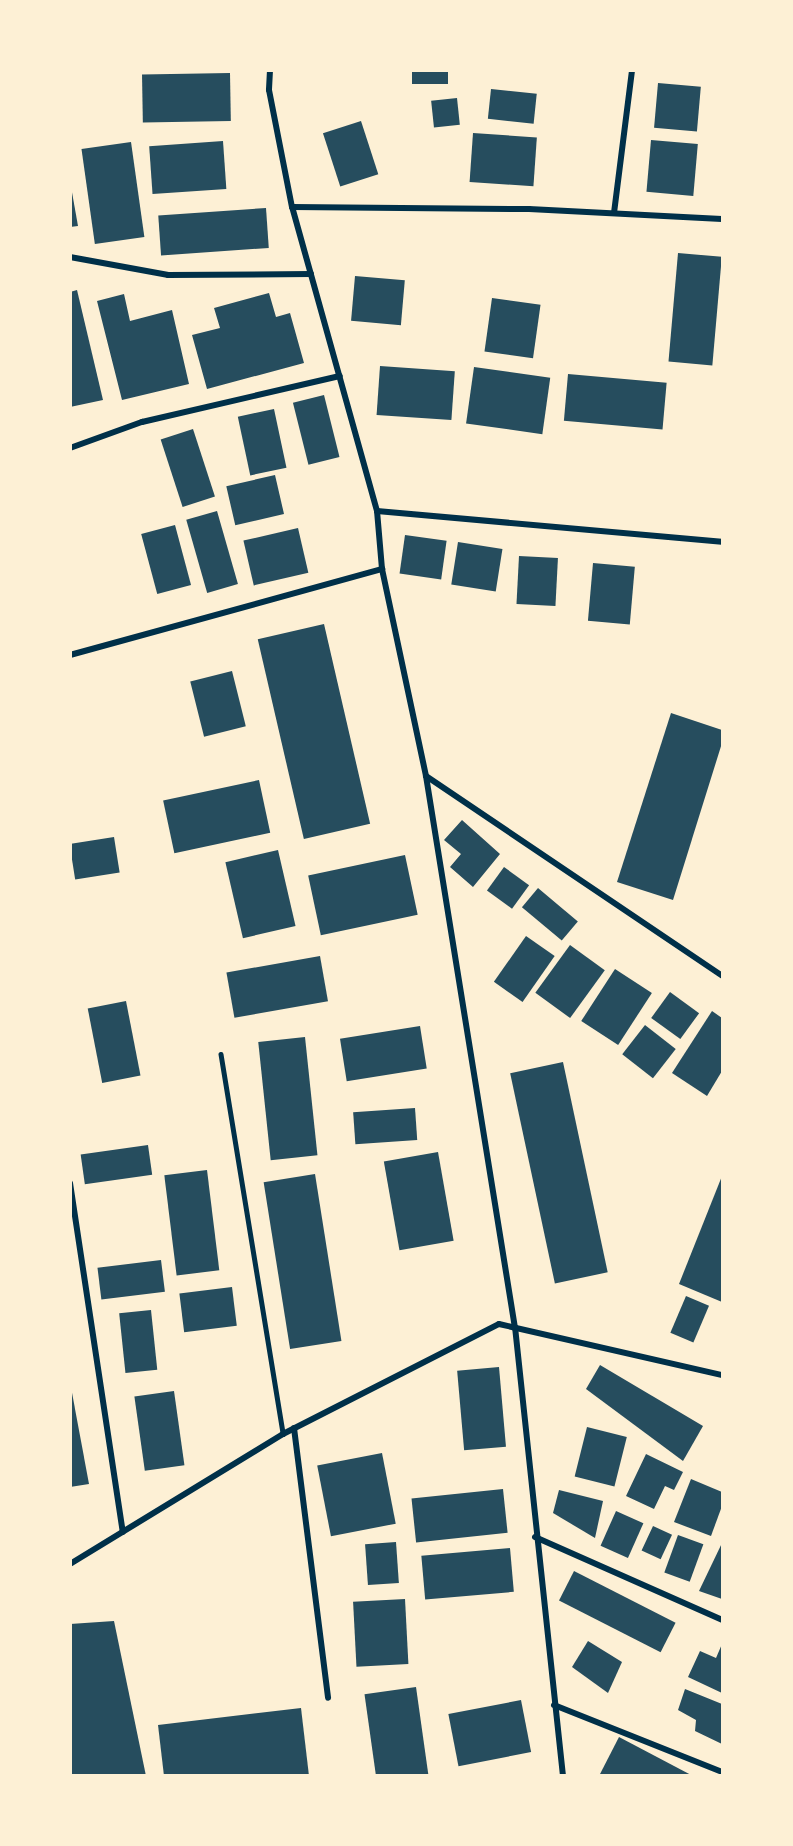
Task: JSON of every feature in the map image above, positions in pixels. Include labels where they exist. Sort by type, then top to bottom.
[{"type":"street","points":[[270,70],[269,90],[292,207],[377,511],[382,569],[426,776],[515,1328],[535,1537],[563,1776]]},
{"type":"street","points":[[614,213],[632,70]]},
{"type":"street","points":[[292,207],[614,213],[723,219]]},
{"type":"street","points":[[70,257],[168,274],[311,274]]},
{"type":"street","points":[[70,448],[142,422],[340,376]]},
{"type":"street","points":[[377,511],[723,542]]},
{"type":"street","points":[[70,655],[382,569]]},
{"type":"street","points":[[426,776],[723,976]]},
{"type":"street","points":[[70,1183],[123,1532]]},
{"type":"street","points":[[70,1564],[283,1434],[499,1324],[723,1375]]},
{"type":"street","points":[[294,1428],[328,1698]]},
{"type":"street","points":[[535,1537],[723,1620]]},
{"type":"street","points":[[554,1705],[723,1772]]},
{"type":"lane","points":[[221,1054],[283,1434]]},
{"type":"building","points":[[412,70],[448,70],[448,84],[412,84]]},
{"type":"building","points":[[230,73],[231,121],[143,123],[142,75]]},
{"type":"building","points":[[658,83],[701,87],[697,132],[654,128]]},
{"type":"building","points":[[491,89],[537,94],[534,124],[488,119]]},
{"type":"building","points":[[457,98],[460,125],[434,128],[431,101]]},
{"type":"building","points":[[361,121],[378,174],[340,187],[323,133]]},
{"type":"building","points":[[473,133],[537,137],[533,186],[470,182]]},
{"type":"building","points":[[651,140],[698,144],[693,196],[646,192]]},
{"type":"building","points":[[223,141],[226,189],[153,194],[149,146]]},
{"type":"building","points":[[131,142],[144,237],[95,244],[81,149]]},
{"type":"building","points":[[70,181],[78,226],[70,227]]},
{"type":"building","points":[[266,208],[269,248],[161,255],[158,216]]},
{"type":"building","points":[[678,253],[722,257],[712,365],[669,362]]},
{"type":"building","points":[[355,276],[405,280],[401,325],[351,321]]},
{"type":"building","points":[[77,290],[103,400],[70,407],[70,292]]},
{"type":"building","points":[[269,293],[276,317],[290,313],[304,363],[207,389],[192,335],[220,328],[214,308]]},
{"type":"building","points":[[124,294],[130,321],[172,310],[189,384],[122,400],[97,301]]},
{"type":"building","points":[[492,298],[541,305],[533,358],[484,351]]},
{"type":"building","points":[[380,366],[455,371],[451,420],[377,415]]},
{"type":"building","points":[[474,367],[550,378],[542,434],[466,423]]},
{"type":"building","points":[[568,374],[667,383],[663,429],[564,421]]},
{"type":"building","points":[[324,395],[339,457],[308,465],[293,403]]},
{"type":"building","points":[[274,409],[286,468],[250,475],[238,417]]},
{"type":"building","points":[[193,429],[215,497],[183,507],[161,440]]},
{"type":"building","points":[[275,475],[284,514],[235,525],[226,486]]},
{"type":"building","points":[[217,511],[238,584],[207,593],[186,520]]},
{"type":"building","points":[[175,525],[191,585],[157,594],[141,534]]},
{"type":"building","points":[[298,528],[308,573],[254,585],[243,541]]},
{"type":"building","points":[[405,535],[447,541],[441,579],[400,574]]},
{"type":"building","points":[[458,542],[502,549],[496,592],[451,584]]},
{"type":"building","points":[[519,556],[558,558],[555,606],[516,604]]},
{"type":"building","points":[[593,563],[635,567],[630,624],[588,621]]},
{"type":"building","points":[[324,624],[370,824],[304,839],[258,639]]},
{"type":"building","points":[[232,671],[246,726],[204,737],[190,681]]},
{"type":"building","points":[[671,713],[722,730],[722,743],[673,900],[617,882]]},
{"type":"building","points":[[259,780],[270,833],[174,853],[163,800]]},
{"type":"building","points":[[462,820],[500,854],[473,887],[450,867],[461,854],[444,840]]},
{"type":"building","points":[[114,837],[120,873],[75,880],[70,844]]},
{"type":"building","points":[[278,850],[296,926],[243,938],[225,862]]},
{"type":"building","points":[[405,855],[418,915],[321,935],[308,876]]},
{"type":"building","points":[[504,867],[529,885],[512,909],[487,890]]},
{"type":"building","points":[[538,888],[578,921],[562,941],[522,907]]},
{"type":"building","points":[[526,936],[555,956],[523,1002],[494,982]]},
{"type":"building","points":[[570,945],[605,970],[570,1018],[535,993]]},
{"type":"building","points":[[320,956],[328,1001],[234,1018],[226,972]]},
{"type":"building","points":[[615,969],[652,993],[618,1045],[581,1021]]},
{"type":"building","points":[[670,992],[699,1013],[680,1039],[651,1018]]},
{"type":"building","points":[[126,1001],[141,1076],[102,1083],[88,1008]]},
{"type":"building","points":[[712,1011],[722,1018],[722,1071],[707,1096],[672,1073]]},
{"type":"building","points":[[645,1025],[676,1049],[653,1078],[622,1054]]},
{"type":"building","points":[[420,1026],[427,1068],[347,1081],[340,1039]]},
{"type":"building","points":[[305,1037],[317,1155],[271,1160],[258,1042]]},
{"type":"building","points":[[563,1062],[608,1272],[555,1284],[510,1073]]},
{"type":"building","points":[[415,1108],[417,1140],[355,1144],[353,1112]]},
{"type":"building","points":[[148,1145],[152,1175],[85,1184],[81,1154]]},
{"type":"building","points":[[438,1152],[454,1241],[399,1250],[384,1162]]},
{"type":"building","points":[[207,1170],[219,1270],[177,1275],[164,1175]]},
{"type":"building","points":[[315,1174],[341,1341],[290,1349],[264,1182]]},
{"type":"building","points":[[722,1176],[722,1302],[679,1284]]},
{"type":"building","points":[[161,1260],[165,1292],[101,1300],[97,1268]]},
{"type":"building","points":[[232,1287],[237,1326],[184,1332],[179,1293]]},
{"type":"building","points":[[686,1296],[709,1306],[693,1343],[670,1333]]},
{"type":"building","points":[[151,1310],[157,1370],[125,1373],[119,1313]]},
{"type":"building","points":[[600,1365],[703,1426],[683,1461],[586,1389]]},
{"type":"building","points":[[499,1367],[506,1447],[464,1450],[457,1371]]},
{"type":"building","points":[[70,1382],[89,1484],[70,1487]]},
{"type":"building","points":[[174,1391],[184,1465],[145,1471],[134,1397]]},
{"type":"building","points":[[587,1427],[627,1437],[614,1486],[575,1476]]},
{"type":"building","points":[[382,1453],[396,1524],[331,1536],[317,1466]]},
{"type":"building","points":[[646,1454],[683,1472],[674,1490],[665,1486],[654,1509],[626,1496]]},
{"type":"building","points":[[691,1479],[722,1492],[722,1506],[711,1536],[674,1522]]},
{"type":"building","points":[[503,1489],[508,1533],[416,1542],[412,1499]]},
{"type":"building","points":[[559,1490],[603,1501],[595,1538],[553,1513]]},
{"type":"building","points":[[616,1511],[643,1523],[628,1558],[601,1546]]},
{"type":"building","points":[[653,1526],[672,1535],[661,1559],[642,1550]]},
{"type":"building","points":[[678,1535],[703,1544],[690,1582],[664,1573]]},
{"type":"building","points":[[396,1542],[399,1583],[368,1585],[365,1544]]},
{"type":"building","points":[[722,1543],[722,1599],[699,1591]]},
{"type":"building","points":[[510,1548],[514,1592],[425,1600],[421,1556]]},
{"type":"building","points":[[574,1571],[676,1623],[661,1652],[559,1600]]},
{"type":"building","points":[[405,1599],[408,1664],[356,1667],[353,1602]]},
{"type":"building","points":[[114,1621],[146,1776],[70,1776],[70,1624]]},
{"type":"building","points":[[588,1641],[622,1662],[608,1693],[572,1667]]},
{"type":"building","points":[[722,1644],[722,1693],[688,1677],[700,1651],[716,1658]]},
{"type":"building","points":[[416,1687],[429,1776],[376,1776],[365,1694]]},
{"type":"building","points":[[685,1689],[722,1704],[722,1744],[695,1731],[696,1720],[678,1710]]},
{"type":"building","points":[[521,1700],[531,1752],[458,1766],[448,1714]]},
{"type":"building","points":[[301,1708],[309,1776],[164,1776],[158,1725]]},
{"type":"building","points":[[619,1737],[693,1776],[599,1776]]}]
